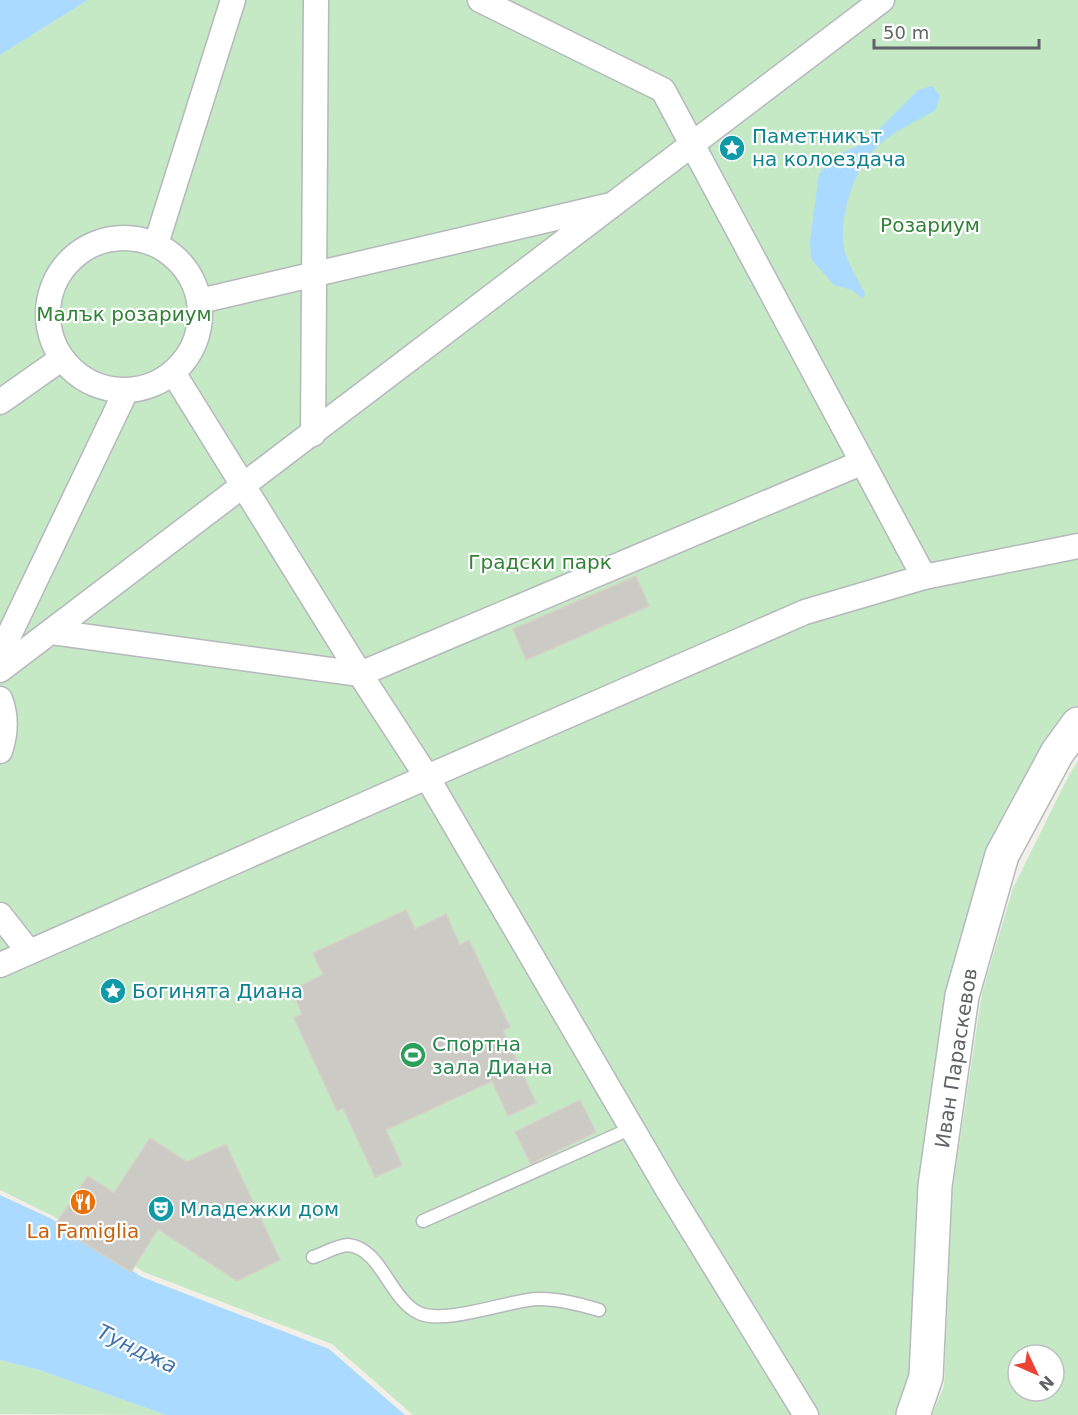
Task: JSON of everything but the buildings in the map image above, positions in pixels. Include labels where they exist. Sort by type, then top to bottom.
[{"type":"street","points":[[156,244],[233,0]]},
{"type":"street","points":[[313,434],[316,0]]},
{"type":"street","points":[[480,0],[663,90],[924,578]]},
{"type":"street","points":[[0,670],[882,0]]},
{"type":"street","points":[[200,301],[615,204]]},
{"type":"street","points":[[132,237],[156,244],[177,258],[193,278],[200,301],[200,328],[191,353],[174,374],[150,387],[126,391],[101,388],[78,376],[61,359],[50,336],[47,311],[52,287],[65,265],[84,249],[107,239],[132,237]]},
{"type":"street","points":[[0,402],[61,359]]},
{"type":"street","points":[[174,374],[360,674],[427,777],[632,1128],[806,1415]]},
{"type":"street","points":[[0,654],[126,391]]},
{"type":"street","points":[[52,632],[360,674],[861,463]]},
{"type":"street","points":[[0,965],[805,612],[924,578],[1078,546]]},
{"type":"street","points":[[0,699],[6,721],[5,736],[0,751]]},
{"type":"street","name":"Иван Параскевов","points":[[913,1415],[926,1377],[935,1186],[962,996],[1002,855],[1057,753],[1078,724]]},
{"type":"street","points":[[0,915],[29,952]]},
{"type":"lane","points":[[423,1221],[632,1128]]},
{"type":"lane","points":[[314,1257],[347,1245],[363,1250],[377,1264],[403,1302],[420,1314],[442,1316],[536,1299],[569,1302],[599,1310]]},
{"type":"green space","name":"Градски парк","points":[[88,0],[1078,0],[1078,724],[1057,753],[962,996],[913,1415],[413,1415],[332,1344],[144,1272],[53,1216],[0,1190],[0,55]]},
{"type":"green space","points":[[1078,761],[1078,1415],[932,1415],[944,1386],[952,1194],[982,993],[1013,888]]},
{"type":"green space","points":[[0,1360],[39,1370],[166,1415],[0,1414]]},
{"type":"water","points":[[0,0],[88,0],[0,55]]},
{"type":"water","points":[[932,86],[940,96],[936,110],[894,133],[873,151],[859,172],[848,201],[843,244],[848,261],[865,294],[863,299],[852,290],[834,285],[811,259],[810,241],[819,174],[833,157],[866,142],[918,90]]},
{"type":"water","name":"Тунджа","points":[[0,1195],[52,1219],[142,1277],[329,1349],[405,1415],[166,1415],[39,1370],[0,1360]]},
{"type":"place","name":"Паметникът на колоездача","points":[[732,148]]},
{"type":"place","name":"Богинята Диана","points":[[113,991]]},
{"type":"place","name":"Спортна зала Диана","points":[[413,1055]]},
{"type":"place","name":"La Famiglia","points":[[83,1202]]},
{"type":"place","name":"Младежки дом","points":[[161,1209]]},
{"type":"park label","name":"Розариум","points":[[930,225]]},
{"type":"park label","name":"Малък розариум","points":[[124,314]]}]
